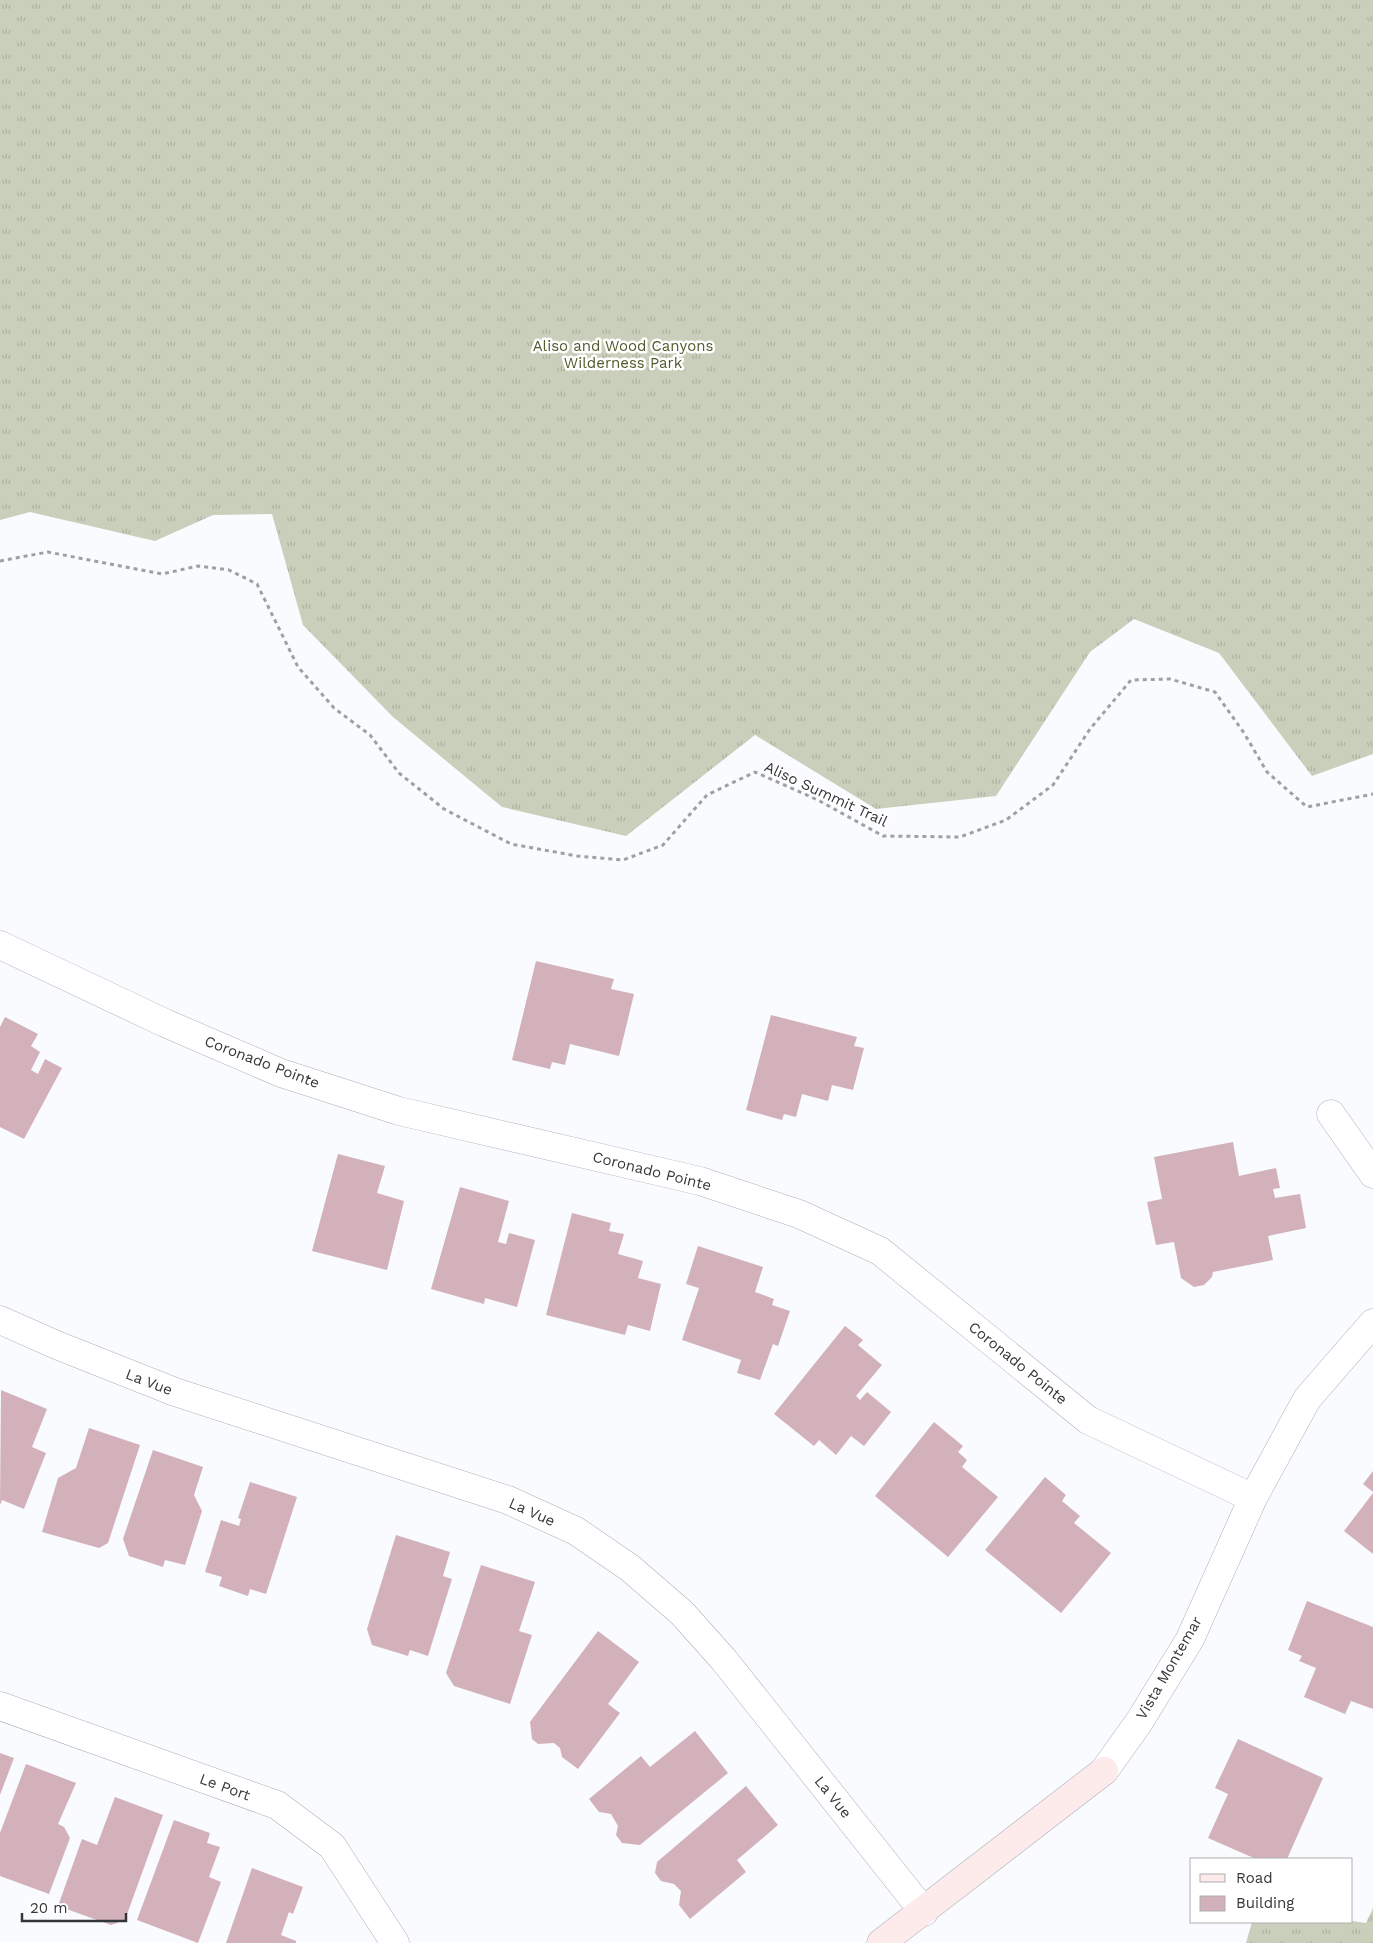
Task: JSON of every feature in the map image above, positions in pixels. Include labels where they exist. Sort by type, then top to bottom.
[{"type":"street","name":"Coronado Pointe","points":[[0,945],[165,1023],[281,1073],[399,1111],[700,1181],[799,1214],[880,1251],[1088,1420],[1253,1498]]},
{"type":"street","points":[[1332,1114],[1373,1174]]},
{"type":"street","name":"La Vue","points":[[0,1320],[59,1346],[175,1392],[508,1500],[576,1532],[630,1568],[682,1613],[724,1660],[924,1912]]},
{"type":"street","name":"Vista Montemar","points":[[881,1943],[924,1912],[1104,1771],[1139,1722],[1190,1639],[1253,1498],[1307,1399],[1373,1323]]},
{"type":"street","name":"Le Port","points":[[0,1706],[277,1805],[332,1846],[395,1943]]},
{"type":"path","name":"Aliso Summit Trail","points":[[0,561],[48,552],[162,574],[198,566],[229,570],[257,584],[298,667],[334,708],[370,735],[399,773],[444,809],[511,844],[577,856],[623,860],[663,845],[707,795],[756,772],[818,800],[883,836],[960,837],[1006,820],[1053,785],[1090,729],[1130,680],[1170,679],[1215,692],[1244,732],[1267,772],[1307,807],[1373,794]]},
{"type":"green space","name":"Aliso and Wood Canyons Wilderness Park","points":[[0,0],[1373,0],[1373,754],[1312,776],[1219,653],[1134,619],[1090,652],[996,796],[876,809],[755,735],[626,836],[502,807],[393,717],[303,625],[272,514],[213,515],[155,541],[30,512],[0,520]]},
{"type":"green space","points":[[1373,1908],[1373,1943],[1246,1943],[1252,1923],[1353,1923],[1353,1921],[1366,1923]]},
{"type":"building","points":[[536,961],[614,979],[611,989],[634,994],[619,1056],[570,1044],[565,1065],[552,1062],[550,1069],[512,1060]]},
{"type":"building","points":[[771,1015],[857,1037],[854,1046],[864,1048],[853,1090],[832,1085],[828,1101],[802,1094],[796,1117],[784,1114],[782,1120],[746,1110]]},
{"type":"building","points":[[5,1017],[38,1034],[31,1046],[40,1052],[31,1070],[38,1074],[45,1059],[62,1068],[24,1139],[0,1127],[0,1027]]},
{"type":"building","points":[[1233,1142],[1239,1176],[1276,1168],[1280,1188],[1273,1189],[1275,1198],[1300,1194],[1306,1228],[1268,1236],[1273,1260],[1213,1272],[1212,1277],[1204,1285],[1194,1287],[1181,1278],[1174,1242],[1156,1245],[1147,1202],[1162,1199],[1154,1157]]},
{"type":"building","points":[[338,1154],[385,1166],[377,1193],[404,1201],[387,1270],[312,1251]]},
{"type":"building","points":[[460,1187],[509,1201],[498,1242],[506,1244],[509,1233],[535,1240],[517,1307],[485,1298],[484,1304],[431,1289]]},
{"type":"building","points":[[572,1213],[611,1223],[609,1231],[624,1234],[618,1254],[643,1261],[638,1278],[661,1284],[650,1331],[628,1325],[625,1335],[546,1315]]},
{"type":"building","points":[[698,1246],[763,1267],[755,1292],[774,1299],[772,1305],[790,1311],[778,1346],[773,1344],[760,1380],[737,1373],[741,1360],[682,1340],[699,1288],[686,1284]]},
{"type":"building","points":[[845,1326],[863,1340],[858,1345],[882,1365],[856,1396],[860,1400],[867,1392],[891,1412],[864,1446],[851,1436],[836,1455],[819,1440],[814,1446],[774,1414]]},
{"type":"building","points":[[1,1390],[47,1409],[32,1447],[46,1453],[24,1509],[2,1500],[0,1505]]},
{"type":"building","points":[[934,1422],[963,1446],[958,1452],[967,1460],[962,1467],[998,1497],[948,1557],[875,1496]]},
{"type":"building","points":[[89,1428],[140,1445],[108,1543],[99,1548],[42,1532],[58,1478],[76,1468]]},
{"type":"building","points":[[153,1450],[203,1467],[194,1495],[202,1511],[185,1565],[165,1560],[163,1567],[129,1556],[123,1539]]},
{"type":"building","points":[[1373,1471],[1373,1492],[1363,1484]]},
{"type":"building","points":[[1045,1477],[1066,1495],[1062,1501],[1080,1516],[1074,1523],[1111,1553],[1061,1613],[985,1550]]},
{"type":"building","points":[[250,1482],[297,1497],[266,1594],[250,1589],[248,1596],[219,1586],[222,1577],[205,1572],[221,1520],[239,1526],[241,1519],[238,1518]]},
{"type":"building","points":[[1373,1493],[1373,1554],[1344,1531]]},
{"type":"building","points":[[396,1535],[450,1552],[443,1576],[452,1579],[428,1656],[410,1650],[408,1656],[372,1645],[367,1629]]},
{"type":"building","points":[[481,1565],[535,1582],[519,1631],[532,1635],[510,1704],[454,1686],[446,1673]]},
{"type":"building","points":[[1307,1601],[1373,1627],[1373,1709],[1351,1701],[1345,1714],[1304,1697],[1316,1668],[1299,1661],[1302,1656],[1288,1650]]},
{"type":"building","points":[[598,1631],[639,1662],[608,1704],[620,1713],[578,1769],[562,1757],[560,1748],[554,1743],[538,1744],[532,1739],[530,1722]]},
{"type":"building","points":[[695,1731],[728,1773],[640,1845],[622,1843],[616,1835],[618,1826],[611,1814],[599,1812],[589,1799],[641,1756],[650,1767]]},
{"type":"building","points":[[1238,1739],[1323,1778],[1287,1858],[1254,1858],[1208,1838],[1228,1794],[1215,1788]]},
{"type":"building","points":[[0,1753],[14,1758],[0,1795]]},
{"type":"building","points":[[26,1764],[76,1783],[58,1824],[64,1827],[70,1838],[49,1894],[0,1876],[0,1833]]},
{"type":"building","points":[[746,1786],[778,1825],[737,1860],[746,1872],[690,1919],[679,1905],[681,1891],[674,1884],[661,1881],[655,1873],[657,1862]]},
{"type":"building","points":[[115,1797],[163,1815],[125,1920],[111,1925],[58,1906],[82,1839],[97,1845]]},
{"type":"building","points":[[174,1820],[210,1833],[207,1843],[220,1847],[209,1877],[221,1882],[198,1943],[137,1920]]},
{"type":"building","points":[[252,1868],[303,1887],[293,1914],[289,1912],[281,1935],[296,1941],[296,1943],[226,1943]]}]
